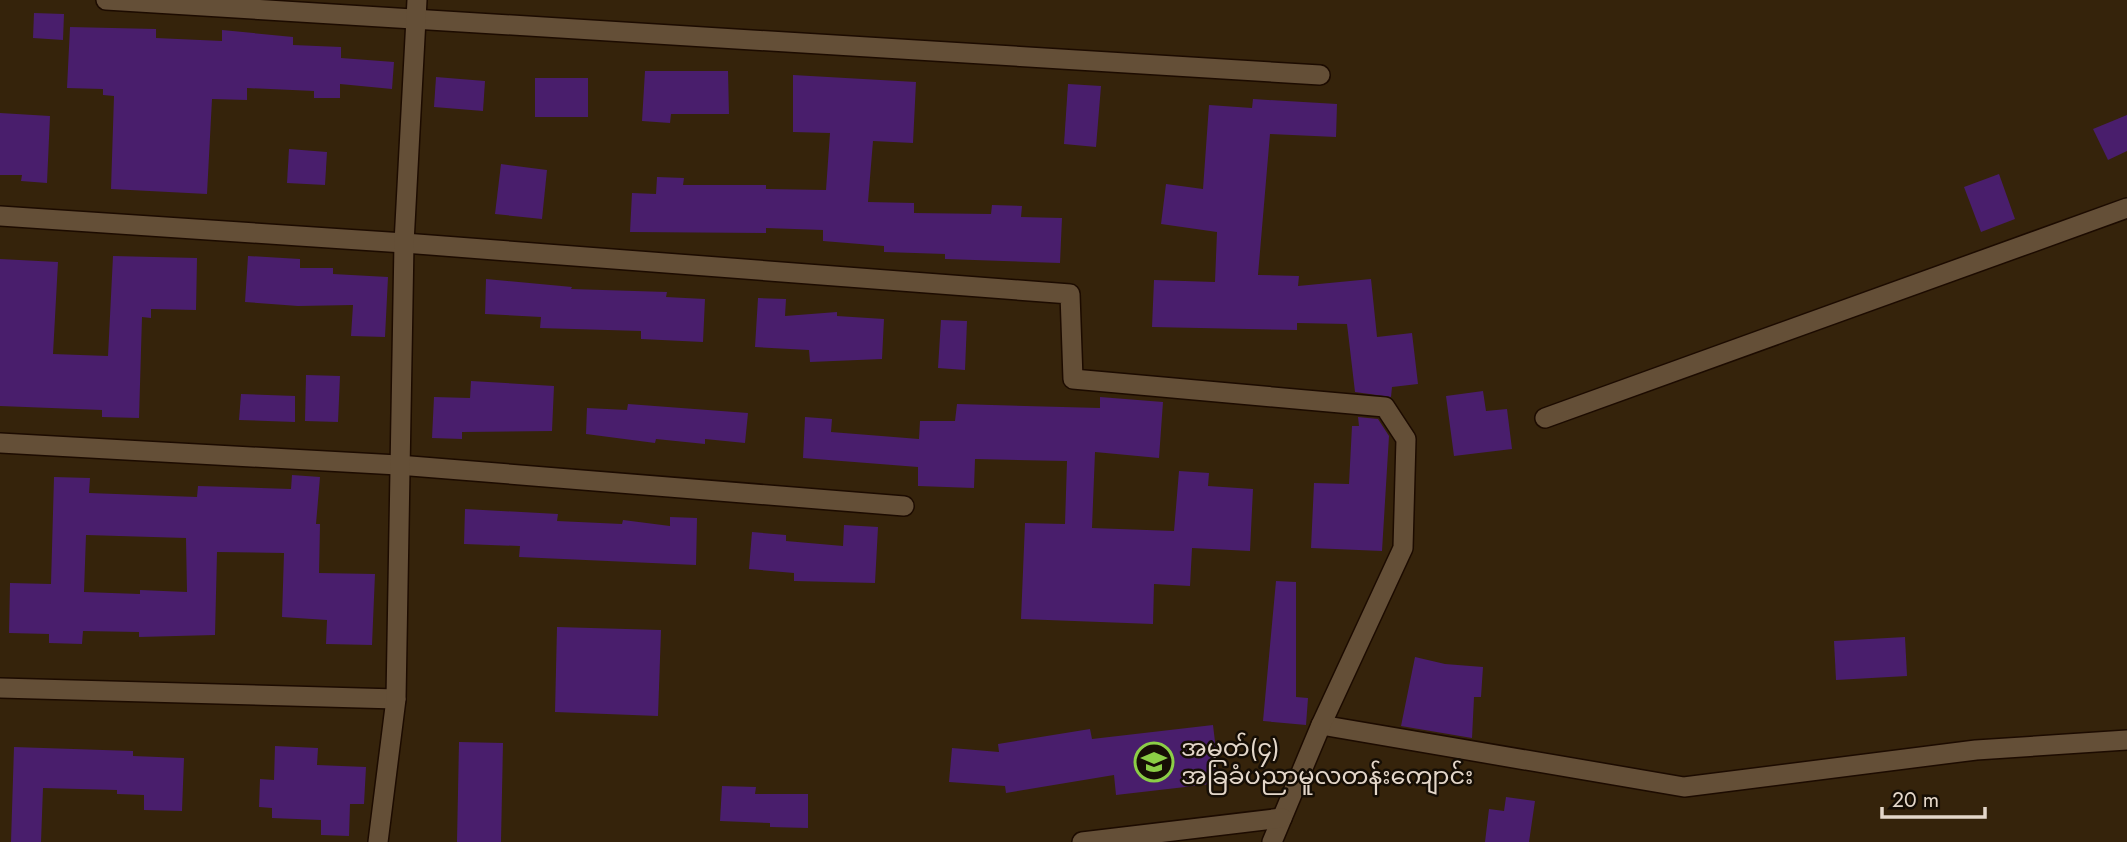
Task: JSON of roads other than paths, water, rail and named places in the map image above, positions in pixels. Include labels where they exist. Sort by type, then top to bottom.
[{"type":"street","points":[[106,0],[416,8],[1320,75]]},
{"type":"street","points":[[378,842],[396,699],[398,465],[404,243],[416,8]]},
{"type":"street","points":[[1545,418],[2127,208]]},
{"type":"street","points":[[0,216],[404,243],[1070,295],[1073,379],[1385,407],[1406,439],[1403,548],[1321,725],[1272,842]]},
{"type":"street","points":[[0,443],[398,465],[904,506]]},
{"type":"street","points":[[0,688],[396,699]]},
{"type":"street","points":[[1321,725],[1684,787],[1976,750],[2127,740]]},
{"type":"street","points":[[1082,842],[1282,818]]},
{"type":"place","name":"အမှတ်(၄) အခြခံပညာမူလတန်းကျောင်း","points":[[1154,762]]}]
